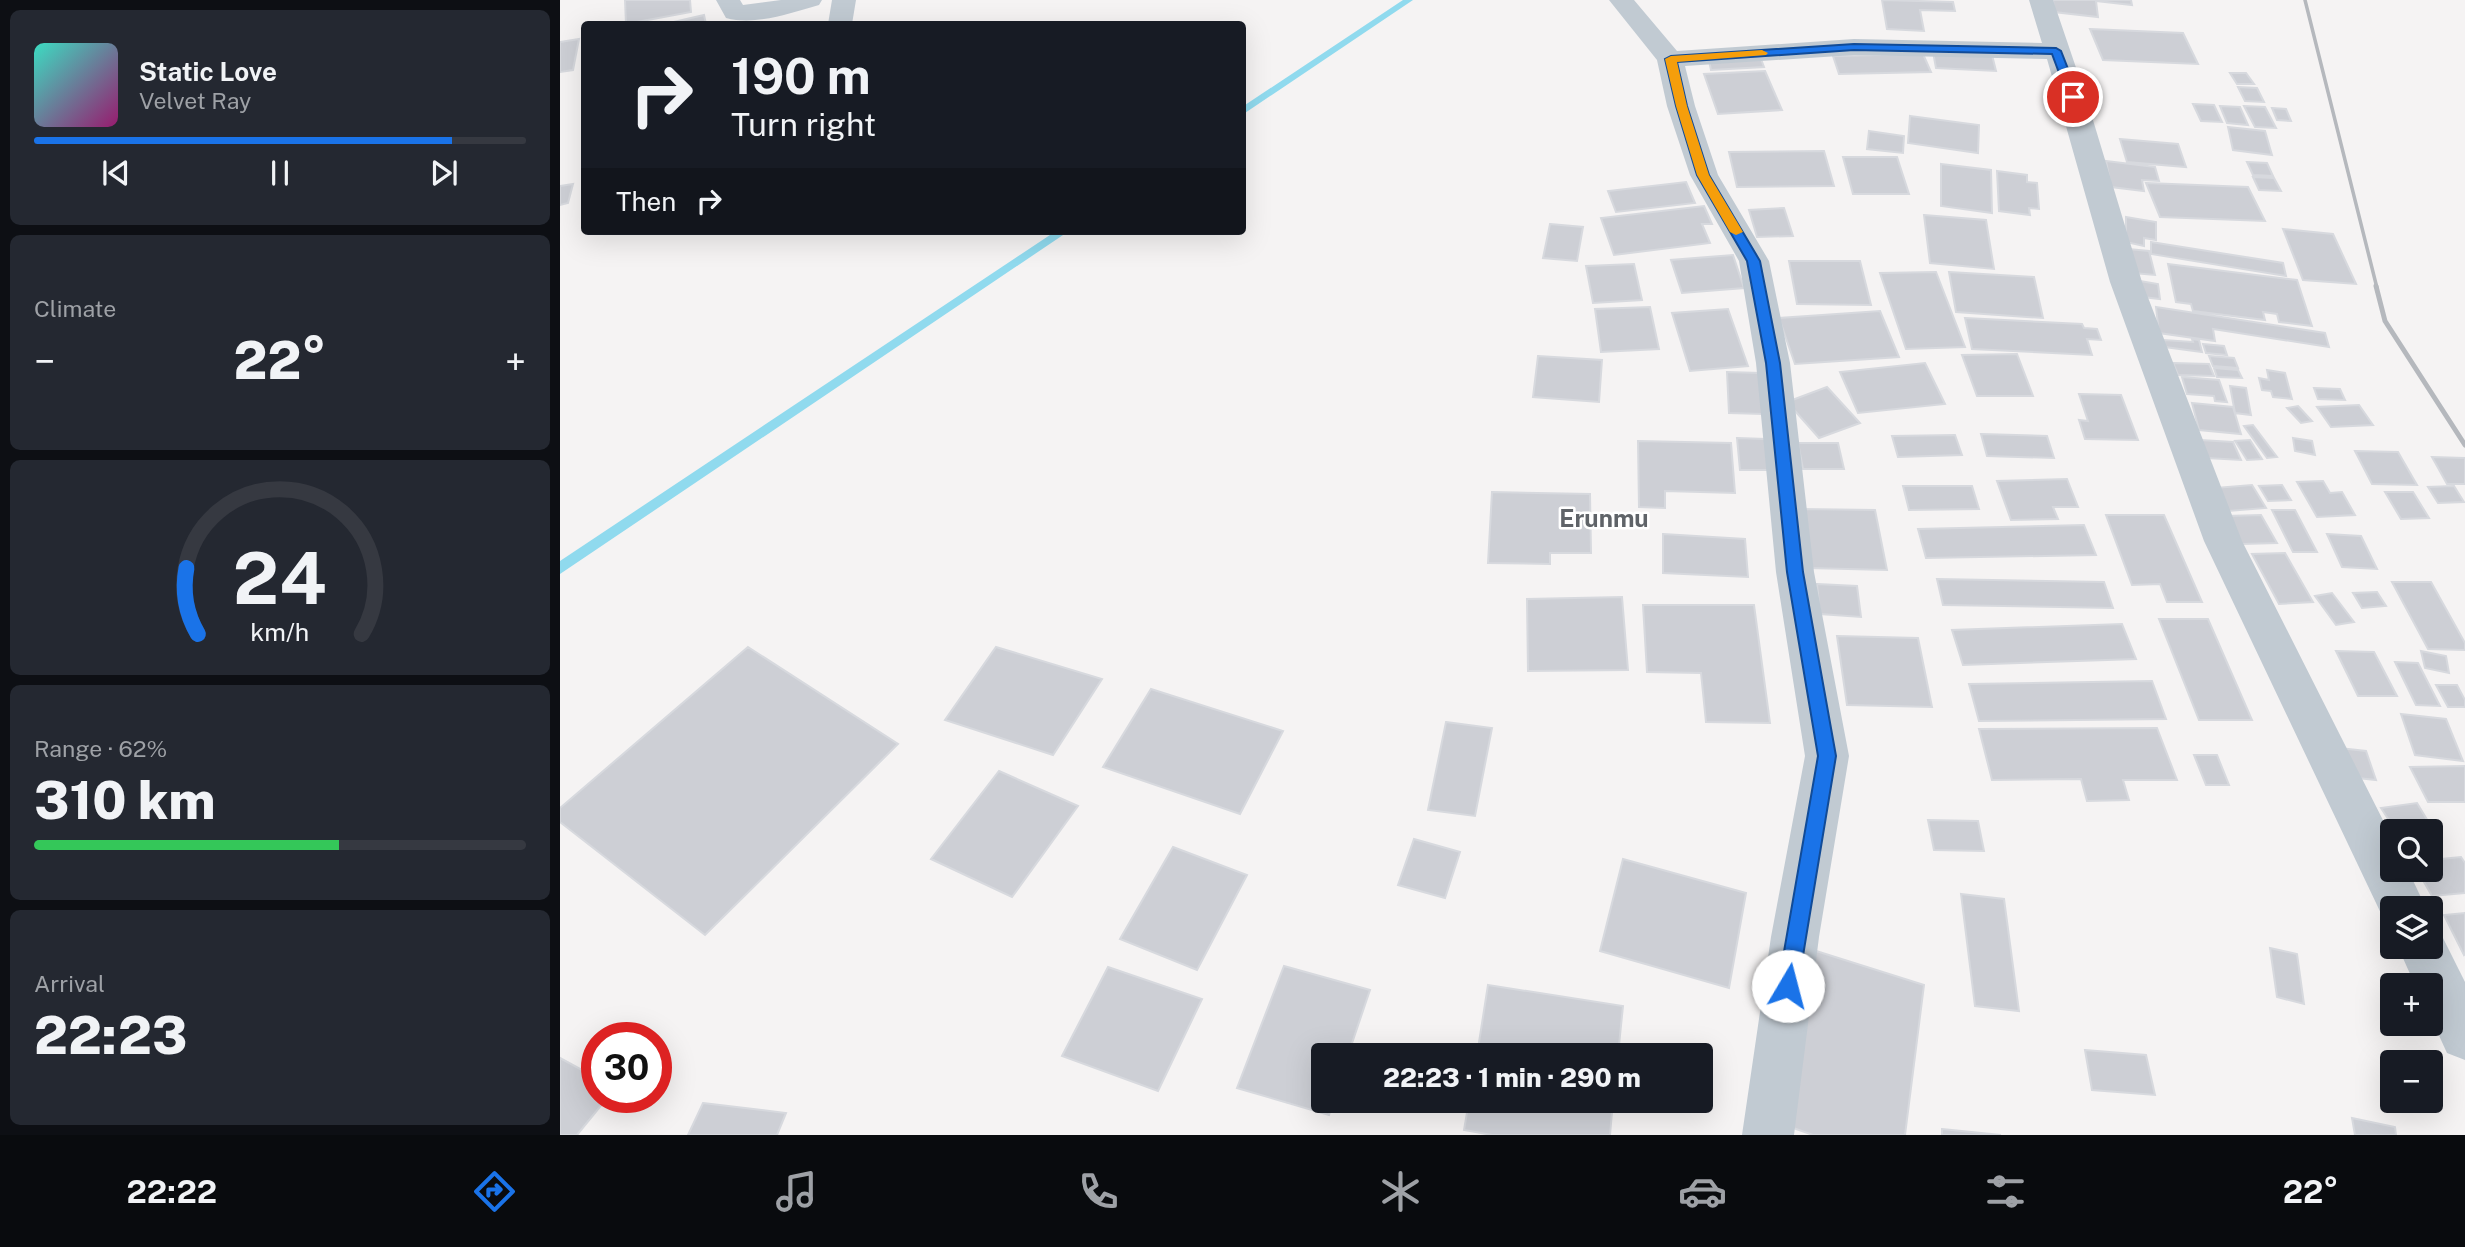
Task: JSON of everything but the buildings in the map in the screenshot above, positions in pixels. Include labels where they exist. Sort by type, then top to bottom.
[{"type":"street","points":[[728,0],[735,13],[771,9],[810,0]]},
{"type":"street","points":[[840,21],[844,0]]},
{"type":"street","points":[[1621,0],[1671,59],[1681,106],[1703,175],[1754,261],[1773,363],[1795,572],[1827,756],[1794,937],[1768,1135]]},
{"type":"street","points":[[2041,0],[2073,97],[2126,282],[2223,541],[2397,896]]},
{"type":"street","points":[[1671,59],[1854,47],[2056,51]]},
{"type":"street","points":[[2428,959],[2465,1035]]},
{"type":"waterway","points":[[1246,109],[1409,0]]},
{"type":"waterway","points":[[560,568],[1058,235]]},
{"type":"railway","points":[[2305,0],[2377,288]]},
{"type":"railway","points":[[2376,286],[2385,321],[2465,445]]},
{"type":"slow traffic","points":[[1736,232],[1703,175],[1681,106],[1671,59],[1762,53]]},
{"type":"district","name":"Erunmu","points":[[1604,519]]},
{"type":"route","points":[[1788,986],[1794,937],[1827,756],[1795,572],[1773,363],[1754,261],[1703,175],[1681,106],[1671,59],[1854,47],[2056,51],[2073,97]]}]
